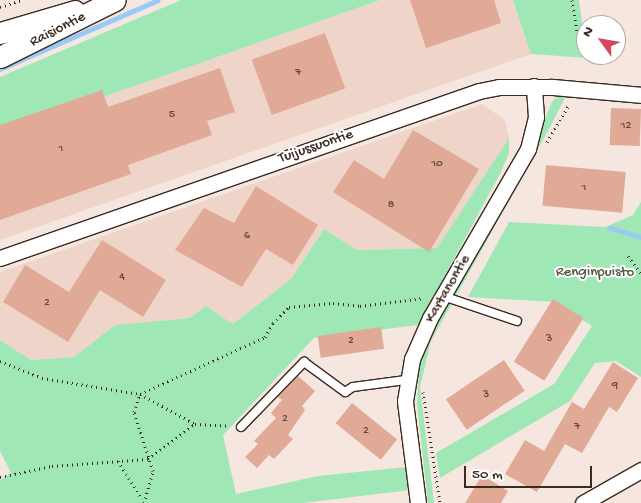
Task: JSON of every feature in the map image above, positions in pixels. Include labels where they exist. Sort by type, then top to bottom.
[{"type":"main road","name":"Raisiontie","points":[[0,34],[114,0]]},
{"type":"main road","name":"Raisiontie","points":[[0,57],[114,0]]},
{"type":"street","name":"Tuijussuontie","points":[[0,258],[479,91],[534,86],[641,95]]},
{"type":"street","name":"Kartanontie","points":[[418,503],[407,420],[406,380],[419,339],[528,148],[536,117],[534,86]]},
{"type":"street","points":[[583,503],[641,470]]},
{"type":"lane","points":[[443,296],[517,321]]},
{"type":"lane","points":[[241,427],[304,362],[344,392],[353,387],[406,380]]},
{"type":"path","points":[[0,7],[21,0]]},
{"type":"path","points":[[572,0],[576,26]]},
{"type":"path","points":[[545,146],[570,104],[574,90]]},
{"type":"path","points":[[628,256],[641,274]]},
{"type":"path","points":[[143,501],[152,470],[134,412],[140,394],[265,337],[273,323],[290,307],[332,302],[360,306],[443,296]]},
{"type":"path","points":[[0,361],[42,378],[140,394],[195,424],[241,427]]},
{"type":"path","points":[[423,388],[440,503]]},
{"type":"path","points":[[0,477],[52,466],[148,459],[195,424]]},
{"type":"path","points":[[118,460],[143,501]]},
{"type":"shaded area","points":[[380,0],[513,0],[531,54],[0,240],[0,133]]},
{"type":"shaded area","points":[[482,104],[505,120],[509,138],[437,248],[357,250],[324,229],[291,279],[233,324],[206,306],[190,318],[115,325],[74,357],[31,360],[0,340],[0,272]]},
{"type":"green space","points":[[181,0],[380,0],[0,133],[0,77]]},
{"type":"green space","points":[[513,0],[579,0],[581,15],[576,15],[576,57],[531,54]]},
{"type":"green space","points":[[559,96],[566,96],[431,341],[420,387],[434,503],[428,503],[417,403],[420,359],[431,328],[528,158],[553,100]]},
{"type":"green space","points":[[509,138],[509,153],[500,174],[418,325],[314,338],[223,435],[236,494],[318,476],[407,467],[410,490],[303,503],[0,503],[0,480],[11,473],[0,451],[0,340],[31,360],[74,357],[115,325],[190,318],[206,306],[233,324],[291,279],[324,229],[357,250],[437,248]]},
{"type":"green space","name":"Renginpuisto","points":[[641,202],[641,377],[616,361],[595,363],[570,401],[440,478],[436,453],[554,384],[592,326],[555,302],[468,297],[509,222],[605,227],[633,215]]},
{"type":"building","points":[[410,0],[494,0],[501,23],[426,48]]},
{"type":"building","points":[[325,33],[345,88],[272,115],[252,60]]},
{"type":"building","points":[[220,68],[235,112],[207,121],[212,135],[128,165],[131,174],[0,220],[0,125],[102,90],[108,107]]},
{"type":"building","points":[[611,108],[641,109],[640,146],[610,145]]},
{"type":"building","points":[[413,130],[479,169],[429,252],[333,192],[354,160],[384,179]]},
{"type":"building","points":[[546,165],[626,172],[622,213],[542,206]]},
{"type":"building","points":[[256,186],[318,225],[293,265],[266,249],[242,287],[175,250],[204,208],[234,223]]},
{"type":"building","points":[[102,240],[166,280],[143,317],[100,290],[68,342],[3,302],[25,265],[69,292]]},
{"type":"building","points":[[553,299],[584,318],[544,381],[514,362]]},
{"type":"building","points":[[381,327],[384,349],[321,358],[318,336]]},
{"type":"building","points":[[504,360],[525,391],[467,430],[446,399]]},
{"type":"building","points":[[613,362],[638,378],[617,412],[609,407],[582,453],[565,444],[537,492],[505,474],[525,440],[544,451],[572,402],[584,409]]},
{"type":"building","points":[[298,376],[315,391],[302,406],[305,410],[288,435],[293,439],[274,459],[269,455],[257,468],[245,457],[258,444],[254,441],[276,418],[271,413],[282,400],[278,397]]},
{"type":"building","points":[[352,403],[397,440],[381,460],[336,423]]},
{"type":"building","points":[[482,475],[508,491],[501,503],[465,503]]},
{"type":"waterway","points":[[0,69],[158,0]]},
{"type":"waterway","points":[[610,228],[641,237]]}]
